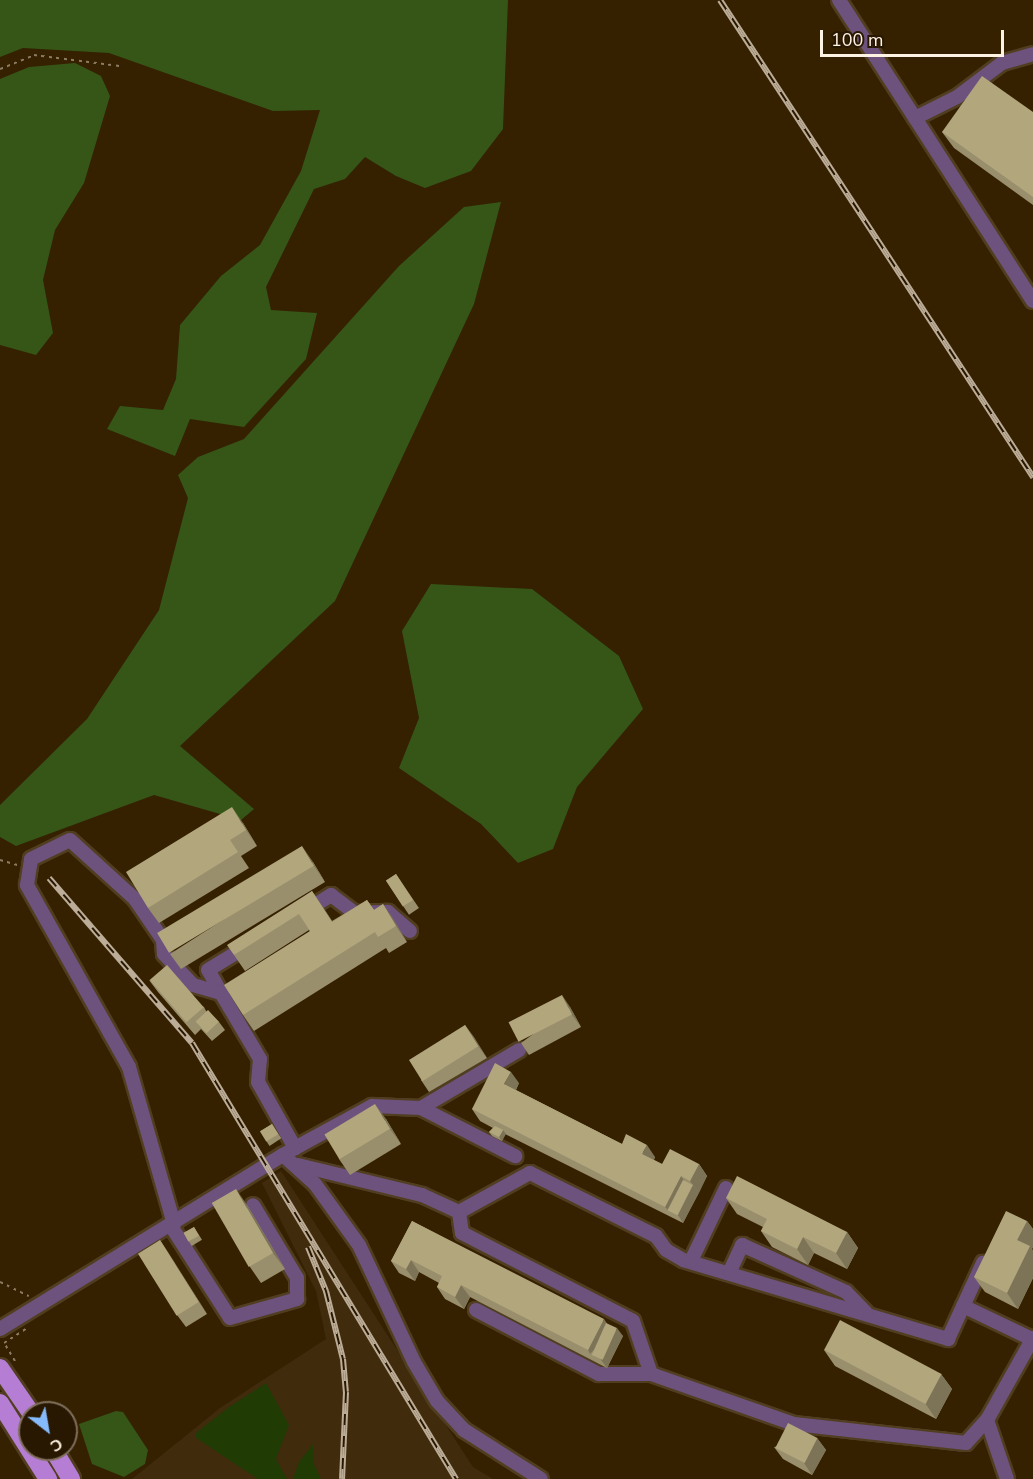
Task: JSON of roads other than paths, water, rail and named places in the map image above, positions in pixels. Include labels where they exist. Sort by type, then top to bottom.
[{"type":"main road","points":[[9,1367],[25,1401]]},
{"type":"main road","points":[[0,1404],[48,1479]]},
{"type":"main road","points":[[60,1461],[71,1479]]},
{"type":"lane","points":[[838,0],[1033,301]]},
{"type":"lane","points":[[915,118],[957,97],[1002,63],[1033,54]]},
{"type":"lane","points":[[221,993],[193,985],[164,954],[168,937],[135,899],[70,840],[31,859],[27,885],[129,1067],[172,1225],[230,1318],[297,1299],[297,1278],[253,1205]]},
{"type":"lane","points":[[293,918],[331,895],[355,913],[388,912],[410,931]]},
{"type":"lane","points":[[265,935],[208,970],[260,1059],[258,1082],[289,1151],[332,1205],[359,1245],[414,1362],[437,1401],[464,1430],[541,1479]]},
{"type":"lane","points":[[421,1108],[519,1050]]},
{"type":"lane","points":[[0,1329],[289,1151],[372,1106],[421,1108],[515,1156]]},
{"type":"lane","points":[[298,1165],[422,1195],[459,1212]]},
{"type":"lane","points":[[459,1212],[530,1173],[656,1236],[666,1250],[691,1261],[948,1339],[992,1245]]},
{"type":"lane","points":[[691,1261],[726,1188]]},
{"type":"lane","points":[[459,1212],[462,1233],[633,1321],[651,1374]]},
{"type":"lane","points":[[730,1271],[742,1245],[846,1292],[866,1314]]},
{"type":"lane","points":[[476,1310],[599,1374],[651,1374],[794,1424],[966,1443],[987,1420],[1033,1338],[963,1306]]},
{"type":"lane","points":[[987,1420],[1007,1479]]},
{"type":"railway","points":[[720,0],[1033,477]]},
{"type":"railway","points":[[49,878],[192,1043],[456,1479]]},
{"type":"railway","points":[[308,1247],[326,1291],[343,1359],[346,1392],[342,1479]]}]
